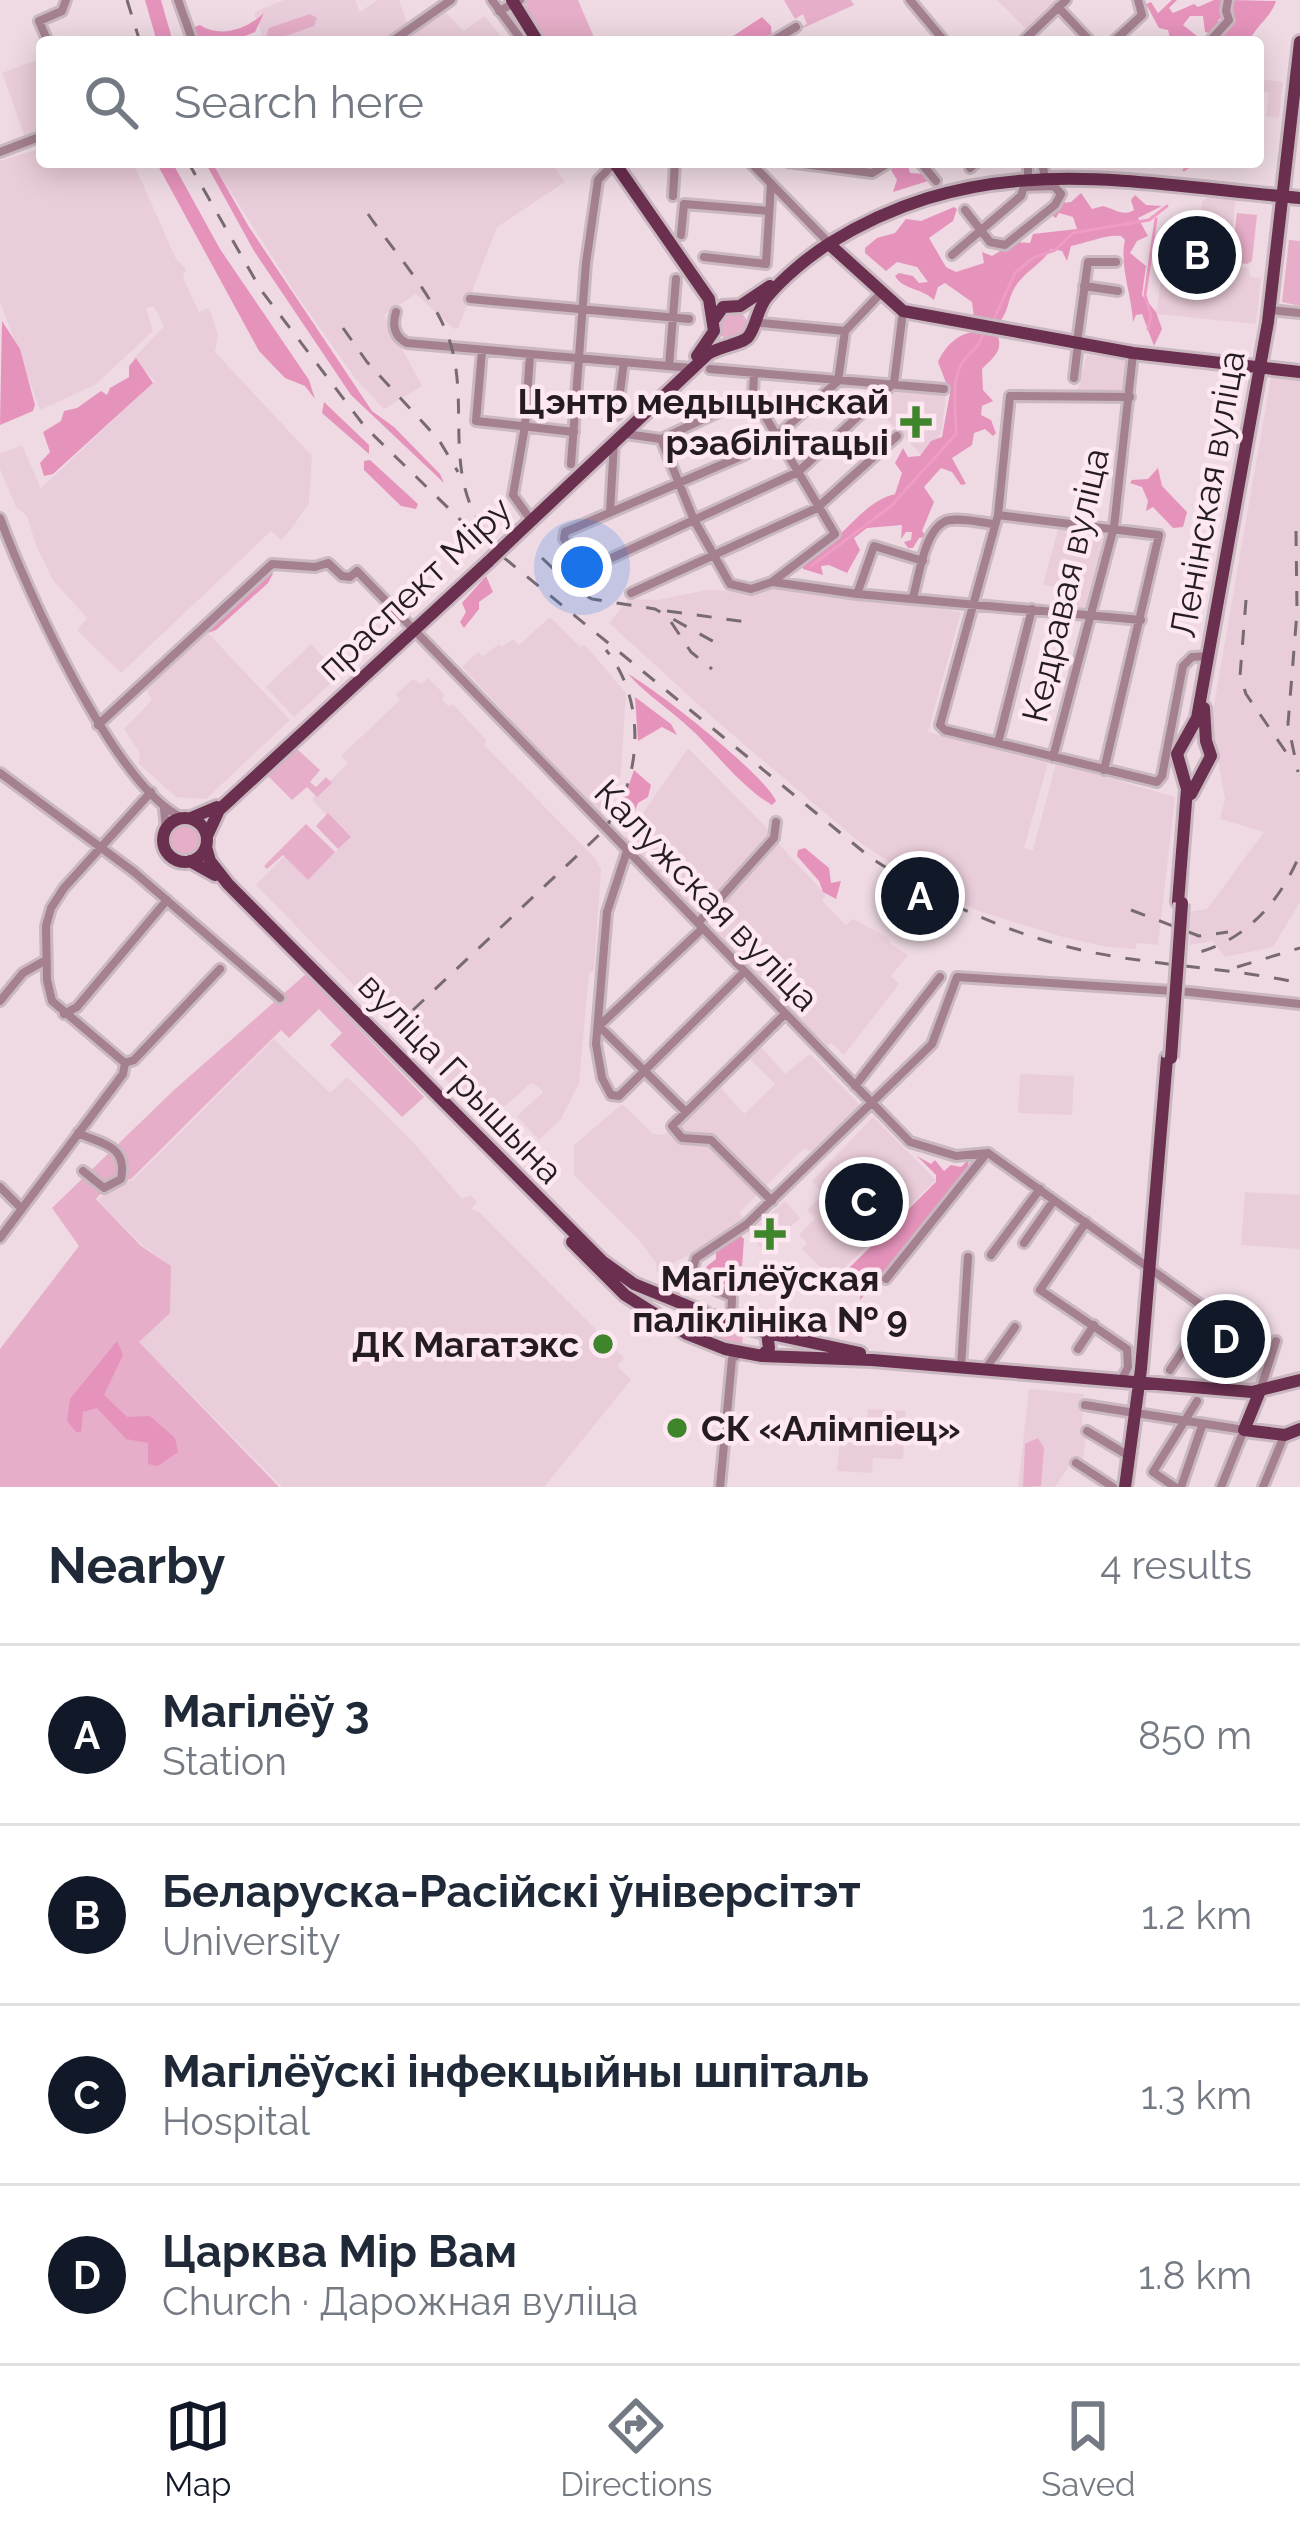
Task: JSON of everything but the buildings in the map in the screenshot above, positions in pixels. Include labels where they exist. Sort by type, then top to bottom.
[{"type":"main road","points":[[512,3],[529,36]]},
{"type":"main road","name":"Ленінская вуліца","points":[[1290,194],[1300,42]]},
{"type":"main road","name":"Ленінская вуліца","points":[[1185,739],[1197,718],[1211,657],[1263,369],[1290,194],[1300,79]]},
{"type":"main road","points":[[620,168],[714,296],[757,322]]},
{"type":"main road","points":[[620,168],[709,299],[713,326],[725,343]]},
{"type":"main road","name":"праспект Міру","points":[[187,818],[218,807],[619,438],[705,348],[718,311],[761,294],[828,241],[941,191],[1044,171],[1290,194]]},
{"type":"main road","points":[[828,241],[903,311],[1133,353],[1300,372]]},
{"type":"main road","name":"праспект Міру","points":[[511,536],[689,368],[725,343],[745,340],[767,296],[828,241]]},
{"type":"main road","name":"праспект Міру","points":[[206,842],[219,810],[410,628]]},
{"type":"main road","name":"Ленінская вуліца","points":[[1206,741],[1203,719],[1211,657]]},
{"type":"main road","points":[[1128,1487],[1144,1381],[1180,903],[1187,789],[1178,754],[1185,739],[1196,737],[1206,741],[1211,756],[1192,788],[1180,903]]},
{"type":"main road","points":[[1181,764],[1202,769]]},
{"type":"main road","points":[[187,818],[200,824],[206,842],[190,861],[179,861],[167,853],[163,839],[166,829],[187,818]]},
{"type":"main road","name":"вуліца Грышына","points":[[206,842],[210,862],[228,884],[589,1248],[634,1284],[767,1333]]},
{"type":"main road","name":"вуліца Грышына","points":[[190,861],[211,871],[605,1277],[644,1309],[687,1334],[732,1354],[762,1356]]},
{"type":"main road","points":[[687,1334],[686,1316],[705,1313]]},
{"type":"main road","points":[[762,1356],[770,1348],[767,1333],[861,1353],[1144,1381],[1259,1391],[1300,1380]]},
{"type":"main road","points":[[762,1356],[989,1364],[1144,1381]]},
{"type":"main road","points":[[1259,1391],[1244,1430],[1285,1435],[1300,1429]]},
{"type":"main road","points":[[1128,1487],[1140,1414]]},
{"type":"street","points":[[45,36],[39,21],[62,11],[66,0]]},
{"type":"street","points":[[178,0],[191,36]]},
{"type":"street","points":[[400,36],[451,0]]},
{"type":"street","points":[[492,0],[512,3]]},
{"type":"street","points":[[910,0],[940,36]]},
{"type":"street","points":[[1214,36],[1229,20],[1228,0]]},
{"type":"street","points":[[1120,36],[1142,16],[1139,1]]},
{"type":"street","points":[[1028,36],[1062,3],[1087,36]]},
{"type":"street","points":[[781,36],[796,27]]},
{"type":"street","points":[[0,152],[36,138]]},
{"type":"street","points":[[571,464],[598,180],[610,168]]},
{"type":"street","points":[[673,196],[675,168]]},
{"type":"street","points":[[756,168],[828,241]]},
{"type":"street","points":[[838,168],[872,172],[879,168]]},
{"type":"street","points":[[925,168],[936,181]]},
{"type":"street","points":[[952,255],[980,231],[1021,196],[1026,176],[1054,186],[1061,194],[1055,205],[1005,245],[991,242],[980,231],[965,210]]},
{"type":"street","points":[[704,256],[766,264],[771,184]]},
{"type":"street","points":[[681,236],[684,203],[769,211]]},
{"type":"street","points":[[1074,378],[1090,260],[1116,262]]},
{"type":"street","points":[[669,366],[676,279]]},
{"type":"street","points":[[1084,286],[1118,291]]},
{"type":"street","points":[[882,292],[845,332],[838,381],[778,435],[565,532],[564,539],[586,566],[798,472],[896,379],[903,311]]},
{"type":"street","points":[[470,299],[689,319]]},
{"type":"street","points":[[1271,310],[1300,313]]},
{"type":"street","points":[[396,312],[393,326],[400,340],[689,368]]},
{"type":"street","points":[[757,322],[845,332]]},
{"type":"street","points":[[482,350],[476,421],[574,432]]},
{"type":"street","name":"Кедравая вуліца","points":[[1053,757],[1114,527],[1133,353]]},
{"type":"street","points":[[528,516],[513,495],[530,355]]},
{"type":"street","points":[[617,415],[624,362]]},
{"type":"street","points":[[710,368],[944,389]]},
{"type":"street","points":[[661,439],[694,520],[730,584],[751,590],[772,582],[833,538],[753,396],[754,373]]},
{"type":"street","points":[[610,512],[619,438],[661,439],[753,396]]},
{"type":"street","points":[[1130,397],[1010,396],[996,520],[940,725],[1152,782],[1160,779],[1183,665],[1192,657],[1211,657]]},
{"type":"street","points":[[632,593],[817,508],[897,436]]},
{"type":"street","points":[[0,518],[98,725],[164,808],[187,818]]},
{"type":"street","points":[[913,597],[933,536],[945,521],[1114,527],[1159,535],[1104,770]]},
{"type":"street","points":[[857,594],[874,546],[923,561]]},
{"type":"street","name":"Калужская вуліца","points":[[98,725],[272,564],[315,567],[328,563],[350,577],[357,571],[872,1105],[918,1147],[956,1156],[988,1153]]},
{"type":"street","points":[[794,564],[810,587]]},
{"type":"street","points":[[772,582],[1141,620]]},
{"type":"street","points":[[998,743],[1032,609]]},
{"type":"street","points":[[0,773],[167,900],[280,998]]},
{"type":"street","points":[[125,1063],[68,1017],[50,995],[46,960],[51,908],[151,793]]},
{"type":"street","points":[[164,808],[166,829]]},
{"type":"street","points":[[598,1026],[700,927],[774,838],[776,822]]},
{"type":"street","points":[[627,851],[607,912],[596,1044],[602,1078],[614,1097],[743,973]]},
{"type":"street","points":[[68,1017],[167,900]]},
{"type":"street","points":[[0,1001],[23,973],[46,960]]},
{"type":"street","points":[[125,1063],[134,1060],[220,969]]},
{"type":"street","points":[[854,1086],[940,977]]},
{"type":"street","points":[[731,1322],[732,1298],[697,1280],[693,1262],[729,1239],[772,1201],[932,1045],[957,977],[1300,1004]]},
{"type":"street","points":[[772,1201],[711,1140],[682,1138],[672,1126],[785,1014]]},
{"type":"street","points":[[598,1026],[686,1112]]},
{"type":"street","points":[[0,1238],[123,1074],[125,1063]]},
{"type":"street","points":[[78,1133],[107,1142],[120,1157],[123,1171],[121,1179],[104,1188],[83,1171]]},
{"type":"street","points":[[886,1279],[988,1153],[1270,1354]]},
{"type":"street","points":[[0,1187],[22,1208]]},
{"type":"street","points":[[991,1255],[1040,1189]]},
{"type":"street","points":[[1024,1243],[1054,1200]]},
{"type":"street","points":[[1086,1222],[1039,1290],[1127,1349],[1123,1377]]},
{"type":"street","points":[[961,1364],[968,1257]]},
{"type":"street","points":[[1170,1370],[1209,1311]]},
{"type":"street","points":[[1078,1348],[1094,1325]]},
{"type":"street","points":[[989,1364],[1015,1327]]},
{"type":"street","points":[[1216,1372],[1241,1334]]},
{"type":"street","points":[[1259,1391],[1276,1341]]},
{"type":"street","points":[[720,1487],[732,1354]]},
{"type":"street","points":[[1197,1401],[1153,1472],[1178,1487],[1203,1425]]},
{"type":"street","points":[[1085,1405],[1244,1430],[1221,1487]]},
{"type":"street","points":[[1087,1431],[1130,1456]]},
{"type":"street","points":[[1264,1487],[1285,1435]]},
{"type":"street","points":[[1076,1463],[1096,1483],[1113,1487]]},
{"type":"shaded area","points":[[145,0],[161,0],[171,36],[155,36]]},
{"type":"shaded area","points":[[284,0],[355,0],[360,12],[377,0],[399,0],[408,26],[393,36],[258,36],[262,35],[254,12]]},
{"type":"shaded area","points":[[525,0],[578,0],[593,36],[542,36],[531,25]]},
{"type":"shaded area","points":[[784,0],[851,0],[854,5],[784,36],[807,24],[803,14],[795,19]]},
{"type":"shaded area","points":[[997,0],[1059,0],[1027,30]]},
{"type":"shaded area","points":[[1172,0],[1177,0],[1169,8],[1173,13],[1194,4],[1226,0],[1224,16],[1213,34],[1205,32],[1203,16],[1190,16],[1183,25],[1197,36],[1170,36],[1168,30],[1159,28],[1146,4],[1151,2],[1158,13]]},
{"type":"shaded area","points":[[1231,0],[1276,1],[1252,36],[1218,36],[1229,23]]},
{"type":"shaded area","points":[[445,11],[463,31],[485,16],[500,36],[408,36]]},
{"type":"shaded area","points":[[264,13],[255,32],[245,36],[197,36],[192,28],[233,30]]},
{"type":"shaded area","points":[[310,14],[317,18],[314,26],[285,36],[266,36],[269,28]]},
{"type":"shaded area","points":[[762,17],[771,26],[772,36],[733,36]]},
{"type":"shaded area","points":[[36,60],[36,132],[25,137],[2,73]]},
{"type":"shaded area","points":[[1264,80],[1283,82],[1279,118],[1266,116],[1269,93],[1264,92]]},
{"type":"shaded area","points":[[36,150],[36,168],[136,168],[176,259],[186,269],[183,278],[199,312],[209,308],[218,334],[215,352],[312,456],[309,503],[292,528],[281,540],[271,531],[121,673],[77,630],[87,618],[53,580],[27,516],[16,507],[0,469],[0,454],[22,445],[41,488],[155,381],[133,359],[164,326],[154,306],[146,308],[153,331],[95,385],[40,410],[0,302],[0,161]]},
{"type":"shaded area","points":[[159,168],[175,168],[220,249],[309,380],[315,399],[259,351]]},
{"type":"shaded area","points":[[208,168],[215,168],[249,227],[372,411],[394,427],[444,483],[351,395],[254,251]]},
{"type":"shaded area","points":[[216,168],[555,168],[565,182],[497,227],[458,328],[416,294],[384,315],[422,386],[384,409],[355,378]]},
{"type":"shaded area","points":[[909,168],[910,173],[925,174],[928,181],[893,192],[897,180],[891,170]]},
{"type":"shaded area","points":[[1081,193],[1092,209],[1103,206],[1130,212],[1135,195],[1146,205],[1162,206],[1138,218],[1148,236],[1137,241],[1130,253],[1146,266],[1142,295],[1162,329],[1154,346],[1142,314],[1133,322],[1121,236],[1071,246],[1067,261],[1062,251],[1051,249],[1019,282],[997,325],[974,318],[972,302],[945,283],[938,287],[934,300],[895,276],[899,273],[919,283],[928,282],[917,267],[897,262],[886,271],[865,253],[877,238],[895,233],[906,219],[921,221],[954,207],[953,221],[929,238],[946,267],[956,272],[984,263],[982,252],[992,256],[1015,242],[1030,243],[1033,234],[1077,229],[1073,217],[1051,215],[1060,203],[1071,202]]},
{"type":"shaded area","points":[[1209,195],[1235,200],[1230,264],[1248,268],[1251,277],[1261,278],[1256,324],[1156,314],[1166,245],[1185,219],[1200,216],[1202,202]]},
{"type":"shaded area","points":[[1237,213],[1257,215],[1252,261],[1247,264],[1238,263]]},
{"type":"shaded area","points":[[1289,240],[1300,241],[1300,306],[1282,302]]},
{"type":"shaded area","points":[[732,310],[743,314],[747,325],[743,336],[732,340],[721,336],[717,325],[721,314]]},
{"type":"shaded area","points":[[2,321],[20,349],[35,405],[33,411],[0,425]]},
{"type":"shaded area","points":[[979,331],[998,336],[999,342],[996,355],[982,369],[983,390],[993,401],[982,406],[981,415],[991,420],[996,433],[993,436],[985,429],[974,433],[972,445],[952,458],[966,484],[941,468],[924,487],[934,502],[922,531],[927,537],[908,548],[904,542],[911,540],[912,532],[901,539],[902,525],[867,528],[854,538],[860,550],[847,573],[829,565],[821,566],[823,575],[803,569],[802,563],[870,507],[895,494],[902,473],[895,463],[903,448],[908,457],[920,456],[931,441],[942,437],[950,393],[938,362],[954,340]]},
{"type":"shaded area","points":[[1087,355],[1127,360],[1124,393],[1082,395],[1078,390]]},
{"type":"shaded area","points":[[136,358],[153,383],[53,474],[44,476],[40,463],[50,452],[43,432],[61,421],[64,411],[101,391],[107,395],[129,377],[129,366]]},
{"type":"shaded area","points":[[1271,377],[1300,380],[1300,902],[1273,947],[1225,957],[1213,941],[1190,945],[1188,912],[1207,909],[1264,832],[1220,819],[1225,799],[1211,722]]},
{"type":"shaded area","name":"Цэнтр медыцынскай рэабілітацыі","points":[[896,387],[906,392],[946,392],[942,431],[923,457],[875,407]]},
{"type":"shaded area","points":[[324,402],[369,445],[369,454],[322,413]]},
{"type":"shaded area","points":[[370,460],[418,504],[416,509],[401,506],[364,470],[364,461]]},
{"type":"shaded area","points":[[1158,468],[1162,486],[1187,512],[1183,527],[1173,528],[1153,507],[1146,511],[1148,501],[1142,487],[1130,483],[1148,479]]},
{"type":"shaded area","points":[[1058,529],[1079,530],[1079,540],[1091,540],[1092,531],[1110,533],[1090,610],[1052,605],[1054,587],[1043,585]]},
{"type":"shaded area","points":[[268,571],[273,574],[216,630],[203,635]]},
{"type":"shaded area","points":[[486,576],[493,592],[479,602],[464,628],[462,603]]},
{"type":"shaded area","points":[[775,584],[961,612],[928,732],[1048,763],[1024,848],[1033,850],[1056,763],[1175,797],[1158,945],[1108,947],[1063,937],[979,911],[921,883],[858,841],[609,623],[629,599],[657,600],[707,590],[751,592]]},
{"type":"shaded area","points":[[550,617],[580,647],[585,645],[626,693],[621,772],[615,796],[600,814],[462,667],[478,652],[483,656],[513,639],[519,645]]},
{"type":"shaded area","points":[[207,632],[290,720],[206,799],[176,797],[139,764],[140,753],[124,729],[152,700],[144,686]]},
{"type":"shaded area","points":[[311,644],[340,675],[294,717],[266,687]]},
{"type":"shaded area","points":[[628,674],[731,753],[776,801],[772,805],[747,786]]},
{"type":"shaded area","points":[[428,678],[445,695],[442,700],[449,707],[453,704],[487,741],[484,745],[601,869],[579,1083],[561,1119],[539,1140],[517,1116],[543,1092],[539,1087],[531,1083],[487,1122],[256,885],[289,851],[310,875],[348,840],[312,799],[348,763],[341,756],[400,700],[396,694],[413,679],[421,684]]},
{"type":"shaded area","points":[[635,697],[671,724],[677,735],[662,727],[638,741]]},
{"type":"shaded area","points":[[688,748],[772,833],[701,916],[625,839]]},
{"type":"shaded area","points":[[297,749],[320,770],[310,782],[316,787],[326,777],[332,783],[317,797],[307,787],[292,800],[267,775]]},
{"type":"shaded area","points":[[634,770],[651,785],[648,797],[638,803],[627,824],[620,811]]},
{"type":"shaded area","points":[[328,813],[351,837],[338,849],[316,826]]},
{"type":"shaded area","points":[[185,820],[198,825],[203,838],[198,851],[185,856],[172,851],[167,838],[172,825]]},
{"type":"shaded area","points":[[306,824],[335,852],[308,880],[283,855],[267,869],[264,866]]},
{"type":"shaded area","points":[[776,841],[826,895],[822,901],[846,925],[853,919],[889,938],[890,944],[908,955],[891,976],[899,984],[844,1055],[822,1041],[716,934],[733,914],[720,900]]},
{"type":"shaded area","points":[[805,848],[829,868],[831,883],[841,881],[836,899],[823,892],[797,856]]},
{"type":"shaded area","points":[[306,974],[424,1097],[402,1117],[330,1045],[342,1033],[319,1009],[289,1038],[281,1030],[131,1179],[106,1188],[96,1199],[141,1246],[171,1266],[170,1313],[139,1342],[279,1487],[0,1487],[0,1349],[79,1246],[52,1208],[174,1090]]},
{"type":"shaded area","points":[[274,1039],[330,1093],[347,1077],[462,1199],[471,1195],[477,1202],[471,1209],[624,1358],[617,1366],[631,1380],[544,1487],[282,1487],[138,1341],[171,1266],[142,1245],[98,1200],[108,1189],[133,1180]]},
{"type":"shaded area","points":[[761,1047],[785,1074],[810,1054],[861,1106],[813,1153],[804,1148],[739,1213],[744,1219],[732,1231],[657,1272],[639,1240],[574,1175],[574,1145],[622,1104],[653,1134],[664,1135],[720,1087],[744,1114],[775,1084],[750,1059]]},
{"type":"shaded area","points":[[1020,1074],[1074,1076],[1072,1115],[1018,1113]]},
{"type":"shaded area","points":[[873,1117],[936,1180],[833,1279],[802,1249],[807,1243],[799,1235],[815,1218],[807,1210],[824,1194],[812,1181]]},
{"type":"shaded area","points":[[917,1156],[931,1164],[935,1160],[944,1171],[951,1165],[961,1167],[969,1159],[968,1168],[860,1300],[862,1277],[847,1274],[848,1269],[936,1182],[936,1175]]},
{"type":"shaded area","points":[[1245,1192],[1300,1195],[1300,1249],[1241,1245]]},
{"type":"shaded area","points":[[785,1201],[800,1218],[764,1251],[748,1233]]},
{"type":"shaded area","points":[[739,1234],[744,1239],[742,1266],[732,1267],[731,1287],[703,1277],[716,1251]]},
{"type":"shaded area","points":[[694,1315],[743,1329],[742,1351],[690,1331]]},
{"type":"shaded area","points":[[117,1341],[123,1355],[104,1395],[127,1417],[150,1416],[175,1438],[178,1452],[158,1466],[148,1464],[148,1443],[126,1439],[97,1408],[83,1412],[81,1432],[67,1421],[70,1399]]},
{"type":"shaded area","points":[[1029,1389],[1084,1394],[1083,1458],[1074,1459],[1055,1487],[1018,1487]]},
{"type":"shaded area","points":[[868,1409],[906,1411],[903,1459],[873,1458],[872,1473],[837,1471],[842,1418],[867,1418]]},
{"type":"shaded area","points":[[1038,1438],[1044,1448],[1041,1486],[1023,1487],[1025,1444]]},
{"type":"waterway","points":[[994,319],[1015,273],[1033,258],[1055,250],[1073,233],[1149,220],[1167,206]]},
{"type":"waterway","points":[[1148,329],[1151,316],[1145,295],[1156,219]]},
{"type":"waterway","points":[[811,566],[891,506],[956,434],[958,373],[983,334]]},
{"type":"railway","points":[[127,0],[138,36]]},
{"type":"railway","points":[[191,168],[261,290],[365,427],[475,534],[871,858],[976,915],[1060,945],[1300,983]]},
{"type":"railway","points":[[368,214],[427,296],[446,331],[456,372],[465,488],[485,530]]},
{"type":"railway","points":[[343,328],[367,362],[439,440],[458,472]]},
{"type":"railway","points":[[1296,531],[1297,612],[1288,724],[1298,772]]},
{"type":"railway","points":[[542,558],[592,599],[655,609],[716,643]]},
{"type":"railway","points":[[1246,600],[1240,676],[1246,694],[1288,755]]},
{"type":"railway","points":[[667,611],[747,622]]},
{"type":"railway","points":[[671,622],[691,652],[712,669]]},
{"type":"railway","points":[[413,1010],[599,835],[614,815],[632,769],[634,718],[620,671],[606,650]]},
{"type":"railway","points":[[1172,957],[1215,947],[1251,924],[1279,893],[1300,854]]},
{"type":"railway","points":[[1131,910],[1199,936],[1228,932]]},
{"type":"railway","points":[[1237,967],[1300,948]]},
{"type":"place","name":"Беларуска-Расійскі ўніверсітэт","points":[[1197,255]]},
{"type":"place","name":"Цэнтр медыцынскай рэабілітацыі","points":[[916,422]]},
{"type":"place","name":"Магілёў 3","points":[[920,896]]},
{"type":"place","name":"Магілёўскі інфекцыйны шпіталь","points":[[864,1202]]},
{"type":"place","name":"Магілёўская паліклініка № 9","points":[[770,1234]]},
{"type":"place","name":"Царква Мір Вам","points":[[1226,1339]]},
{"type":"place","name":"ДК Магатэкс","points":[[603,1344]]},
{"type":"place","name":"СК «Алімпіец»","points":[[677,1428]]}]
